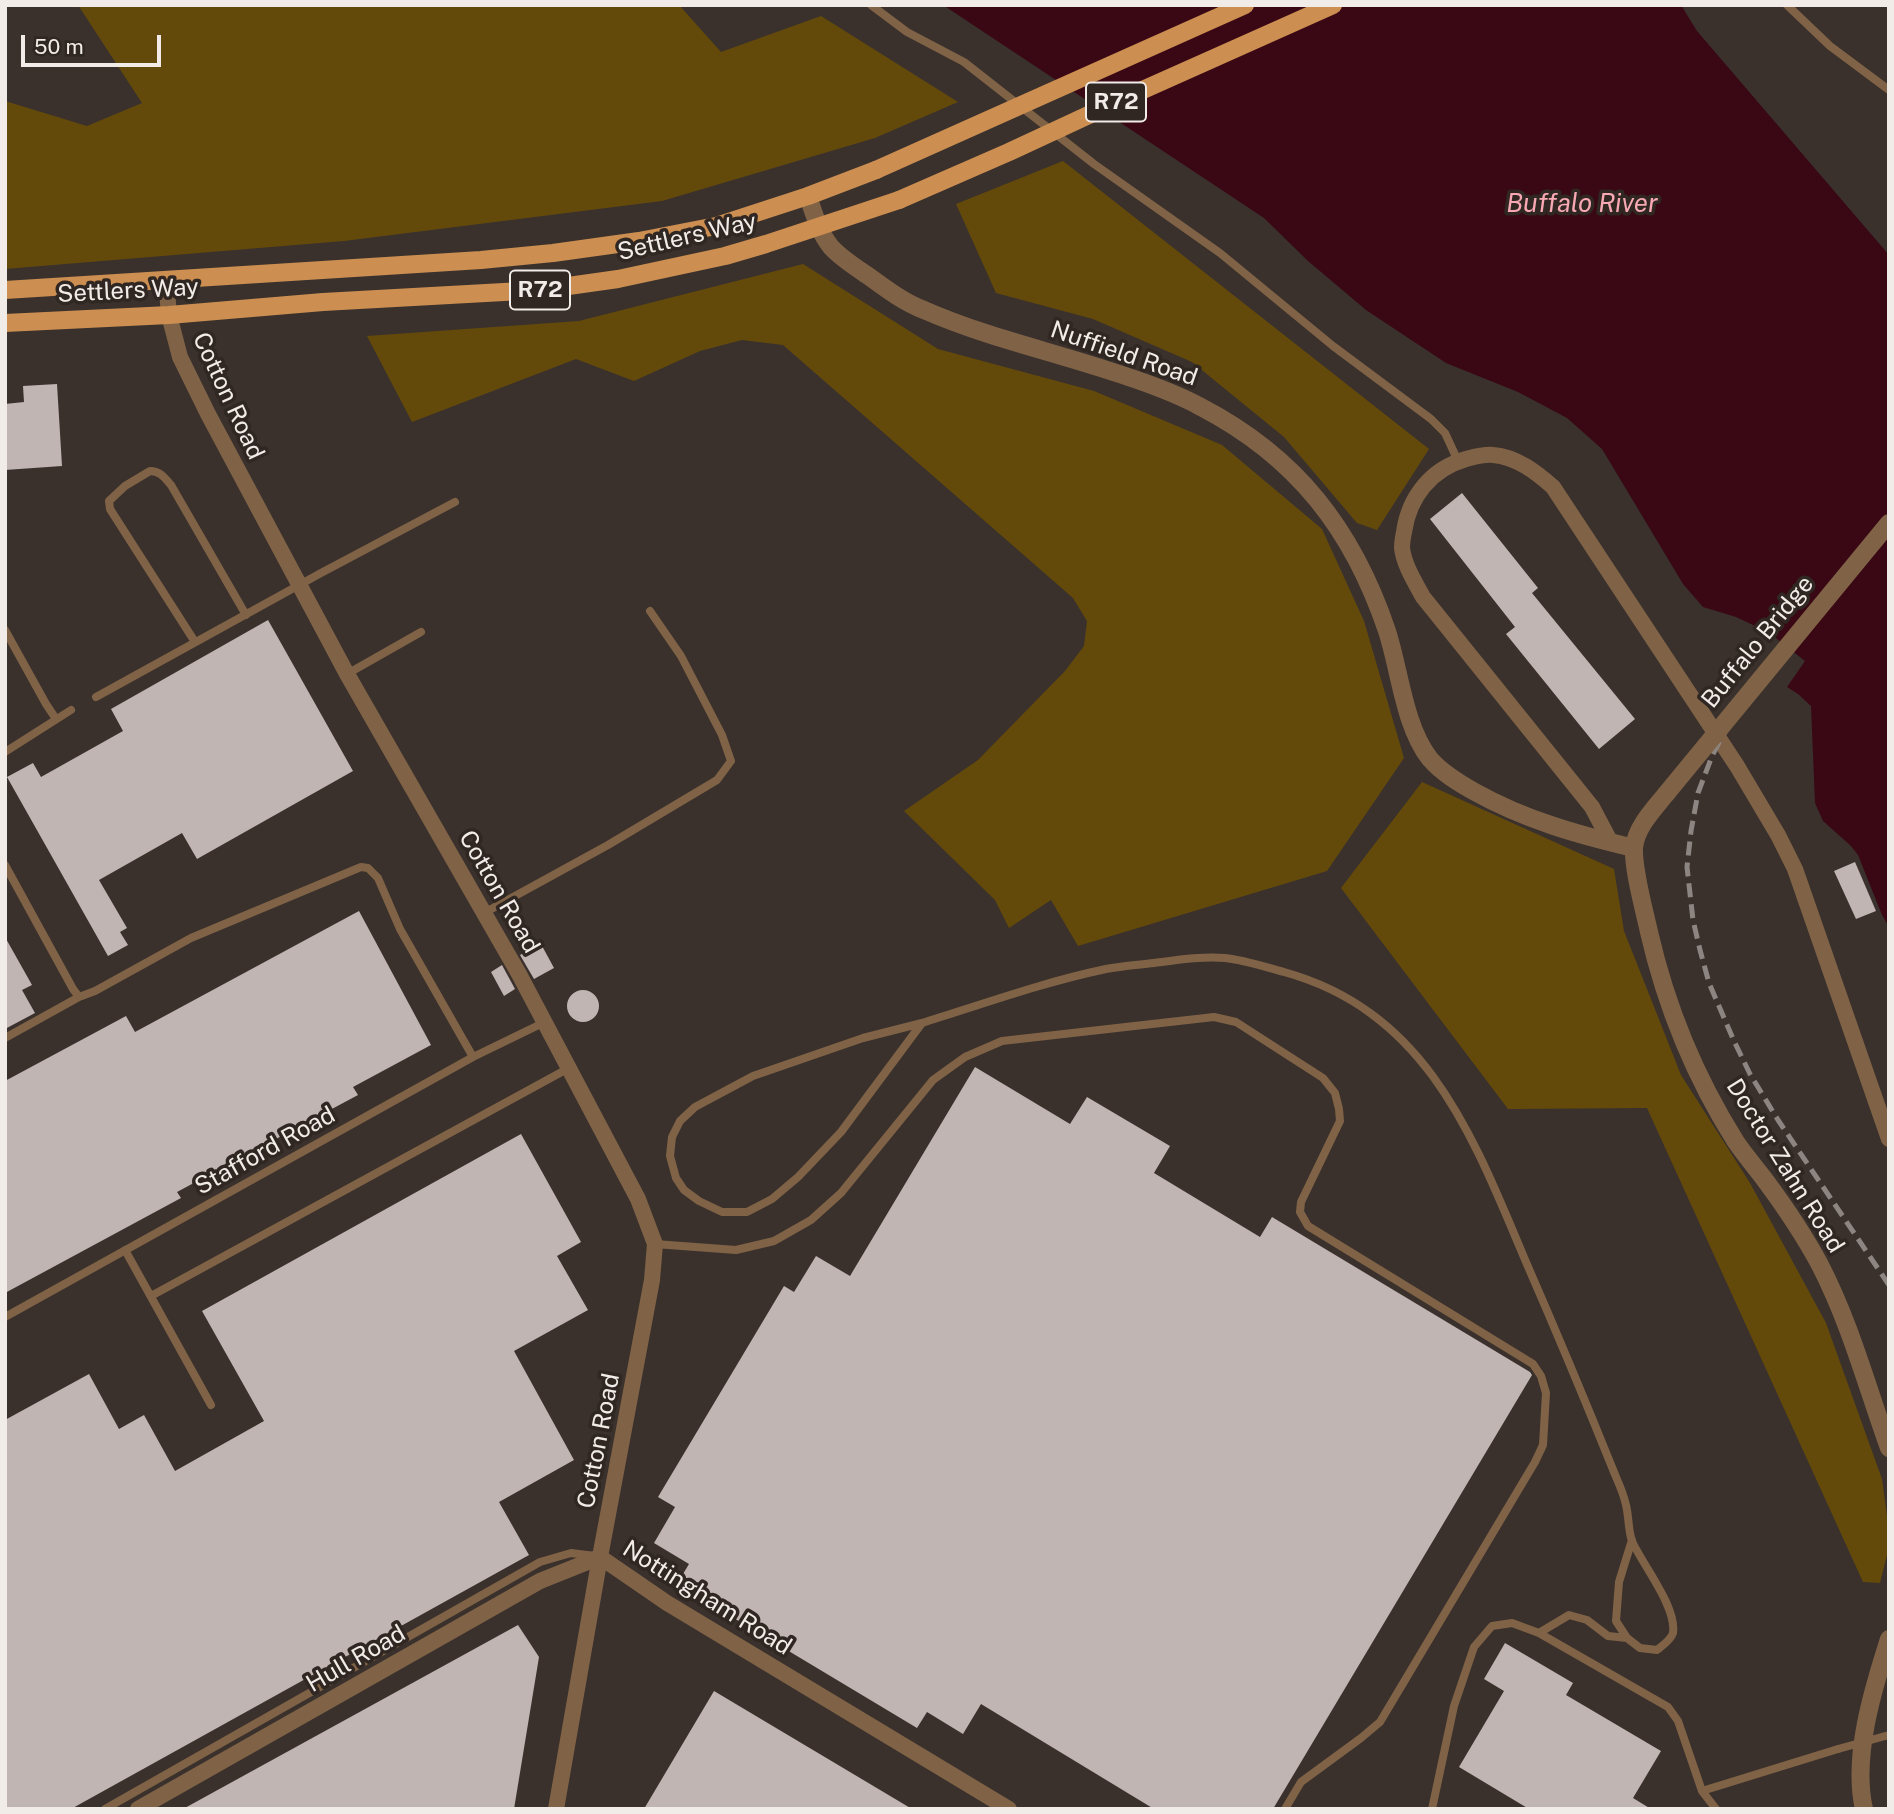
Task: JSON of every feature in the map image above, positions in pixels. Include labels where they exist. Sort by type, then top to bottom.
[{"type":"main road","name":"Settlers Way","points":[[5,290],[481,260],[639,241],[716,226],[876,170],[1245,5]]},
{"type":"main road","name":"Settlers Way","points":[[5,323],[169,315],[323,302],[540,290],[618,279],[725,256],[899,200],[1333,5]]},
{"type":"street","name":"Nuffield Road","points":[[807,196],[818,227],[832,248],[897,296],[923,310],[995,336],[1155,386],[1200,406],[1238,428],[1266,449],[1290,468],[1303,483],[1330,516],[1350,547],[1369,583],[1381,614],[1412,724],[1421,745],[1441,770],[1460,784],[1514,812],[1556,827],[1634,848]]},
{"type":"street","name":"Cotton Road","points":[[166,279],[169,315],[180,357],[197,391],[347,674],[570,1068],[638,1199],[655,1244],[652,1280],[600,1557]]},
{"type":"street","points":[[1611,843],[1592,807],[1436,615],[1423,597],[1405,561],[1402,546],[1407,514],[1416,496],[1439,471],[1458,461],[1491,454],[1507,458],[1536,472],[1553,487],[1737,766],[1795,869],[1889,1139]]},
{"type":"street","name":"Buffalo Bridge","points":[[1634,848],[1638,834],[1666,794],[1889,523]]},
{"type":"street","name":"Doctor Zahn Road","points":[[1634,848],[1642,904],[1654,953],[1682,1038],[1737,1144],[1792,1218],[1819,1264],[1852,1337],[1889,1448]]},
{"type":"street","name":"Hull Road","points":[[138,1809],[540,1581],[600,1557]]},
{"type":"street","name":"Nottingham Road","points":[[556,1809],[600,1557],[667,1603],[1009,1809]]},
{"type":"street","points":[[1864,1809],[1860,1764],[1877,1675],[1889,1639]]},
{"type":"lane","points":[[871,5],[907,32],[964,62],[1094,164],[1220,253],[1332,346],[1431,419],[1445,433],[1458,461]]},
{"type":"lane","points":[[1787,5],[1830,46],[1889,90]]},
{"type":"lane","points":[[195,642],[110,509],[109,501],[115,494],[150,471],[163,475],[171,485],[246,615]]},
{"type":"lane","points":[[96,697],[454,502]]},
{"type":"lane","points":[[484,913],[608,845],[717,780],[732,761],[722,735],[681,656],[650,611]]},
{"type":"lane","points":[[5,630],[56,719]]},
{"type":"lane","points":[[347,674],[421,632]]},
{"type":"lane","points":[[5,752],[71,710]]},
{"type":"lane","points":[[5,865],[79,997]]},
{"type":"lane","points":[[5,1038],[191,938],[361,867],[368,868],[378,878],[400,929],[473,1057]]},
{"type":"lane","points":[[922,1023],[841,1132],[798,1177],[772,1199],[747,1212],[722,1212],[684,1190],[676,1178],[670,1156],[672,1137],[680,1121],[695,1107],[753,1076],[863,1038],[1107,969],[1190,959],[1225,958],[1303,977],[1332,989],[1367,1010],[1397,1034],[1426,1065],[1450,1099],[1467,1130],[1586,1401],[1626,1503],[1632,1540],[1672,1618],[1673,1634],[1657,1650],[1640,1648],[1627,1637],[1616,1620],[1619,1582],[1632,1540]]},
{"type":"lane","points":[[655,1244],[736,1250],[774,1241],[811,1220],[841,1193],[933,1080],[965,1057],[1002,1041],[1214,1017],[1236,1022],[1323,1078],[1335,1093],[1340,1121],[1301,1202],[1300,1212],[1308,1226],[1533,1364],[1541,1376],[1546,1393],[1544,1445],[1380,1722],[1301,1782],[1285,1809]]},
{"type":"lane","name":"Stafford Road","points":[[5,1317],[473,1057],[545,1022]]},
{"type":"lane","points":[[151,1296],[570,1068]]},
{"type":"lane","points":[[125,1251],[211,1405]]},
{"type":"lane","points":[[105,1809],[540,1562],[571,1553],[600,1557]]},
{"type":"lane","points":[[1539,1633],[1569,1615],[1587,1620],[1608,1636],[1627,1637]]},
{"type":"lane","points":[[1432,1809],[1454,1706],[1474,1647],[1492,1626],[1512,1623],[1539,1633],[1668,1707],[1678,1721],[1702,1791],[1716,1809]]},
{"type":"lane","points":[[1702,1791],[1889,1735]]},
{"type":"shaded area","points":[[78,5],[679,5],[721,52],[821,16],[958,102],[875,138],[662,201],[344,241],[5,269],[5,101],[87,126],[142,103]]},
{"type":"shaded area","points":[[1063,161],[1429,449],[1377,530],[1357,523],[1284,437],[1192,362],[1093,319],[996,293],[956,204]]},
{"type":"shaded area","points":[[803,264],[938,349],[1094,391],[1222,445],[1322,529],[1364,621],[1404,758],[1327,871],[1078,946],[1051,900],[1009,928],[995,900],[904,811],[978,760],[1065,671],[1084,646],[1087,621],[1073,598],[783,345],[742,340],[700,351],[634,381],[576,359],[412,422],[367,336],[579,321]]},
{"type":"shaded area","points":[[1422,782],[1614,869],[1624,931],[1681,1075],[1750,1183],[1826,1323],[1882,1479],[1889,1547],[1880,1583],[1863,1582],[1647,1108],[1508,1109],[1341,888]]},
{"type":"water","name":"Buffalo River","points":[[943,5],[1681,5],[1697,31],[1889,255],[1889,927],[1858,855],[1823,821],[1815,803],[1811,706],[1787,687],[1805,661],[1768,632],[1736,617],[1703,607],[1683,584],[1602,449],[1567,418],[1518,392],[1446,363],[1366,310],[1308,261],[1264,218]]},
{"type":"building","points":[[57,384],[62,466],[5,470],[5,404],[24,402],[23,386]]},
{"type":"building","points":[[1462,493],[1538,588],[1532,593],[1635,719],[1599,749],[1506,634],[1515,627],[1430,519]]},
{"type":"building","points":[[268,620],[353,771],[197,859],[182,833],[99,880],[127,928],[120,932],[128,945],[108,956],[7,777],[33,763],[41,777],[123,731],[111,709]]},
{"type":"building","points":[[1855,862],[1876,911],[1856,919],[1834,871]]},
{"type":"building","points":[[359,911],[431,1045],[353,1087],[358,1095],[177,1192],[181,1198],[5,1293],[5,1081],[126,1016],[135,1032]]},
{"type":"building","points":[[5,937],[32,985],[22,990],[35,1013],[5,1029]]},
{"type":"building","points":[[541,944],[554,968],[534,979],[520,955]]},
{"type":"building","points":[[502,965],[515,989],[504,996],[491,972]]},
{"type":"building","points":[[583,990],[594,995],[599,1006],[594,1017],[583,1022],[572,1017],[567,1006],[572,995]]},
{"type":"building","points":[[975,1067],[1070,1124],[1087,1097],[1170,1146],[1154,1173],[1260,1237],[1272,1217],[1532,1375],[1273,1809],[1154,1809],[981,1704],[963,1734],[927,1712],[917,1728],[677,1584],[689,1564],[654,1543],[675,1507],[658,1497],[784,1286],[794,1292],[816,1256],[850,1276]]},
{"type":"building","points":[[521,1134],[581,1242],[557,1256],[588,1310],[514,1351],[574,1460],[499,1502],[529,1555],[71,1809],[5,1809],[5,1420],[89,1374],[119,1429],[144,1415],[175,1471],[264,1421],[202,1311]]},
{"type":"building","points":[[518,1625],[539,1657],[514,1809],[183,1809]]},
{"type":"building","points":[[1505,1643],[1573,1683],[1566,1695],[1661,1751],[1633,1798],[1651,1809],[1529,1809],[1459,1767],[1504,1691],[1484,1679]]},
{"type":"building","points":[[714,1691],[912,1809],[644,1809]]},
{"type":"railway","points":[[1889,528],[1749,698],[1723,735],[1698,793],[1687,867],[1693,920],[1700,950],[1709,983],[1734,1041],[1778,1120],[1889,1285]]}]
